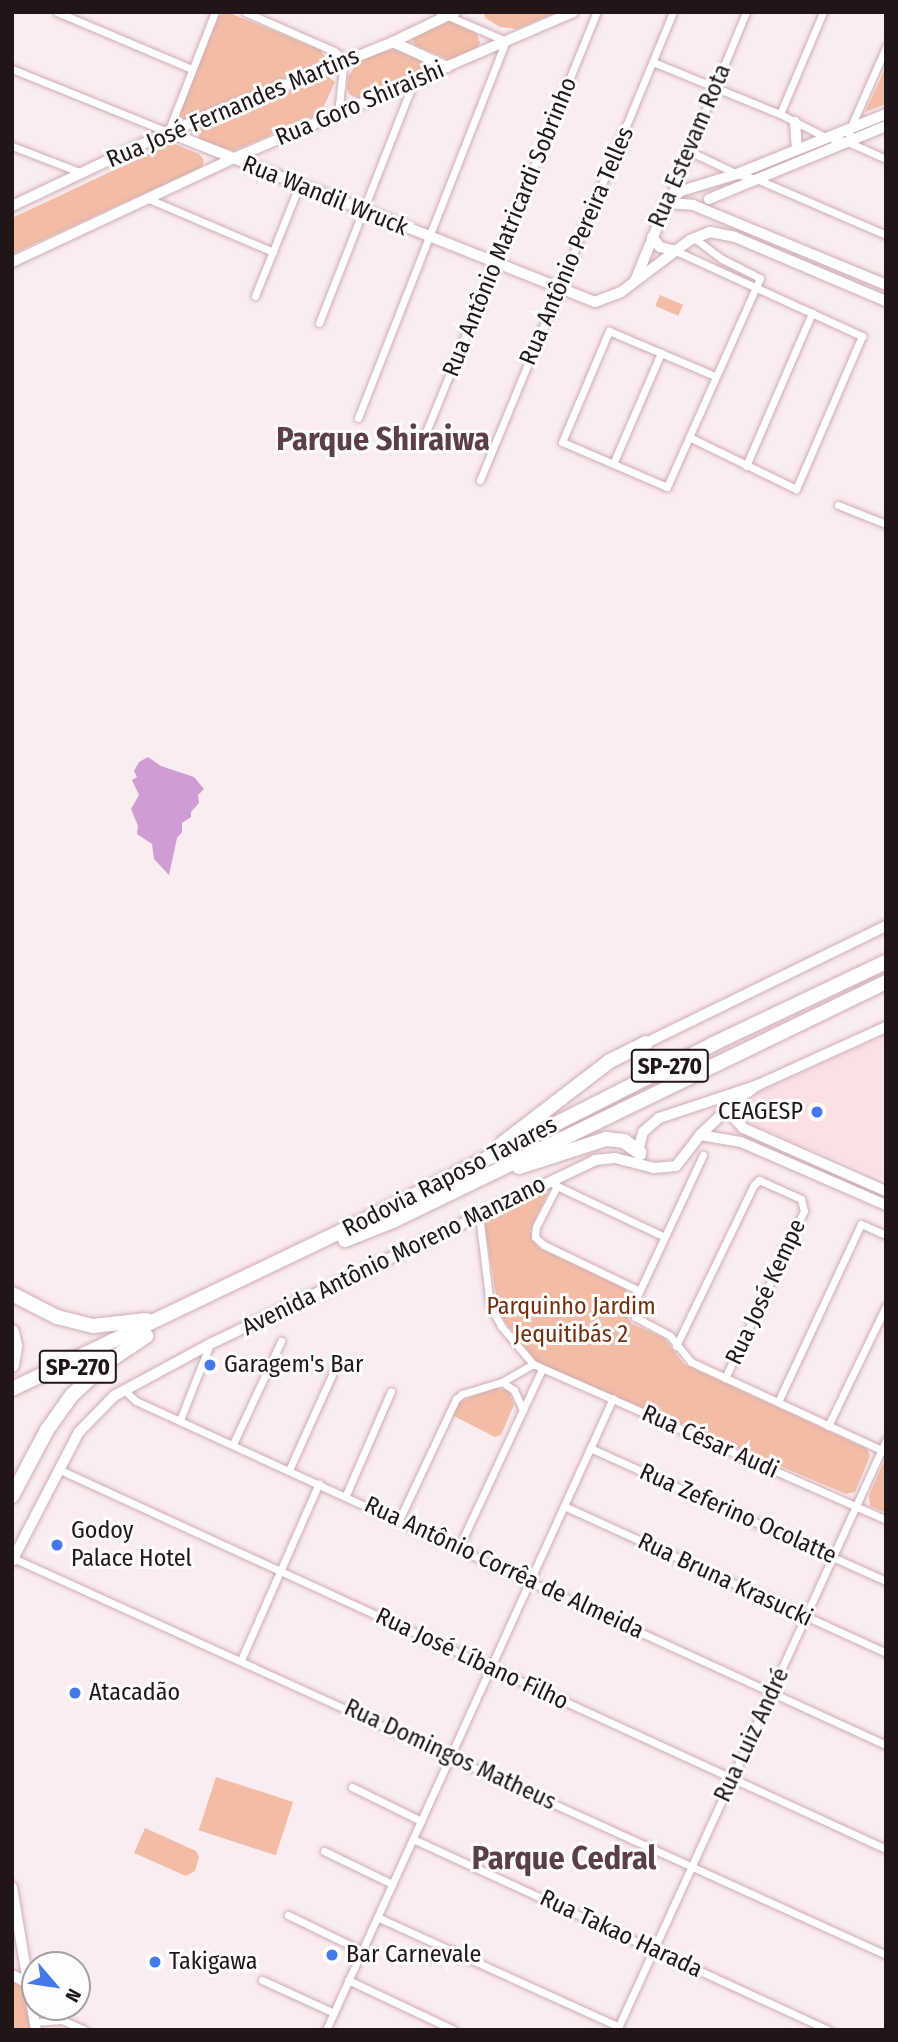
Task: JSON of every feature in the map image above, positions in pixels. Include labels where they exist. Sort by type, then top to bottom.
[{"type":"highway","name":"Rodovia Raposo Tavares","points":[[12,1400],[461,1180],[713,1044],[886,962]]},
{"type":"highway","name":"Rodovia Raposo Tavares","points":[[12,1389],[886,982]]},
{"type":"highway","points":[[461,1180],[610,1061],[646,1043]]},
{"type":"highway","points":[[461,1180],[606,1139],[624,1142],[639,1152]]},
{"type":"highway","points":[[12,1294],[57,1317],[93,1326],[130,1324],[176,1312]]},
{"type":"highway","points":[[12,1332],[15,1346],[12,1365]]},
{"type":"highway","points":[[12,1496],[47,1430],[72,1395],[109,1361],[146,1336]]},
{"type":"street","points":[[57,12],[192,69]]},
{"type":"street","points":[[167,132],[215,12]]},
{"type":"street","points":[[245,12],[334,51],[344,60],[338,114]]},
{"type":"street","name":"Rua Goro Shiraishi","points":[[12,262],[232,159],[573,12]]},
{"type":"street","name":"Rua Antônio Matricardi Sobrinho","points":[[422,442],[597,12]]},
{"type":"street","name":"Rua Antônio Pereira Telles","points":[[480,480],[673,12]]},
{"type":"street","name":"Rua Estevam Rota","points":[[635,281],[746,12]]},
{"type":"street","points":[[780,114],[822,12]]},
{"type":"street","points":[[358,418],[506,41],[447,13]]},
{"type":"street","name":"Rua José Fernandes Martins","points":[[12,206],[167,132],[393,42],[447,13]]},
{"type":"street","points":[[393,42],[447,67]]},
{"type":"street","points":[[848,142],[850,129],[886,47]]},
{"type":"street","points":[[653,62],[780,114],[825,137],[848,142],[886,159]]},
{"type":"street","name":"Rua Wandil Wruck","points":[[12,69],[364,213],[595,302],[604,301],[694,238],[710,232]]},
{"type":"street","points":[[320,323],[414,81]]},
{"type":"street","points":[[667,203],[681,191],[737,174],[886,114]]},
{"type":"street","points":[[795,122],[797,150]]},
{"type":"street","points":[[709,199],[886,126]]},
{"type":"street","points":[[12,146],[82,173]]},
{"type":"street","points":[[689,151],[737,174],[758,180],[886,235]]},
{"type":"street","points":[[706,183],[710,232],[734,237],[886,301]]},
{"type":"street","points":[[255,296],[299,187]]},
{"type":"street","points":[[149,199],[273,252]]},
{"type":"street","points":[[667,203],[681,203],[709,212],[886,285]]},
{"type":"street","points":[[652,237],[660,247],[676,251],[862,336],[796,489],[689,437]]},
{"type":"street","points":[[694,238],[722,259],[760,278],[667,487],[562,442],[609,331],[715,376]]},
{"type":"street","points":[[746,466],[812,313]]},
{"type":"street","points":[[613,464],[661,353]]},
{"type":"street","points":[[838,505],[886,524]]},
{"type":"street","points":[[646,1043],[886,926]]},
{"type":"street","points":[[758,1085],[737,1100],[701,1135],[681,1162],[665,1168],[650,1163],[639,1152],[643,1132],[659,1118],[758,1085],[886,1027]]},
{"type":"street","points":[[737,1100],[735,1119],[743,1128],[886,1191]]},
{"type":"street","points":[[701,1135],[741,1142],[886,1205]]},
{"type":"street","points":[[703,1155],[640,1291],[634,1309],[635,1317],[670,1336],[691,1362],[883,1451]]},
{"type":"street","name":"Avenida Antônio Moreno Manzano","points":[[13,1559],[79,1432],[96,1412],[124,1390],[210,1344],[479,1214],[553,1184],[605,1158],[665,1168]]},
{"type":"street","name":"Rua José Kempe","points":[[676,1346],[760,1180],[801,1199],[805,1205],[725,1378]]},
{"type":"street","points":[[640,1291],[544,1245],[535,1237],[536,1227],[553,1184],[665,1237]]},
{"type":"street","points":[[399,1520],[456,1399],[462,1394],[502,1382],[533,1364],[501,1326],[490,1305],[479,1214]]},
{"type":"street","points":[[778,1402],[861,1224],[886,1235]]},
{"type":"street","points":[[828,1426],[886,1306]]},
{"type":"street","points":[[233,1444],[281,1341]]},
{"type":"street","points":[[180,1420],[210,1344]]},
{"type":"street","name":"Rua César Audi","points":[[533,1364],[886,1520]]},
{"type":"street","points":[[289,1470],[336,1366]]},
{"type":"street","points":[[459,1547],[542,1369]]},
{"type":"street","points":[[502,1382],[514,1390],[523,1410]]},
{"type":"street","name":"Rua Antônio Corrêa de Almeida","points":[[124,1390],[136,1401],[346,1495],[886,1745]]},
{"type":"street","points":[[346,1495],[391,1391]]},
{"type":"street","points":[[326,2030],[613,1398]]},
{"type":"street","name":"Rua Luiz André","points":[[618,2028],[886,1440]]},
{"type":"street","name":"Rua Zeferino Ocolatte","points":[[590,1448],[886,1581]]},
{"type":"street","name":"Rua José Líbano Filho","points":[[58,1469],[886,1849]]},
{"type":"street","points":[[241,1660],[319,1483]]},
{"type":"street","name":"Rua Bruna Krasucki","points":[[564,1506],[886,1653]]},
{"type":"street","name":"Rua Domingos Matheus","points":[[13,1559],[241,1660],[886,1955]]},
{"type":"street","points":[[352,1787],[421,1822]]},
{"type":"street","name":"Rua Takao Harada","points":[[412,1839],[829,2030]]},
{"type":"street","points":[[324,1851],[392,1884]]},
{"type":"street","points":[[12,1887],[16,1942]]},
{"type":"street","points":[[288,1915],[362,1951]]},
{"type":"street","points":[[377,1917],[618,2028]]},
{"type":"street","points":[[262,1980],[334,2013]]},
{"type":"street","points":[[348,1980],[454,2030]]},
{"type":"street","points":[[35,2026],[62,2020],[84,2030]]},
{"type":"shaded area","points":[[148,757],[161,766],[194,777],[204,789],[198,795],[199,803],[191,812],[191,817],[182,823],[182,832],[177,838],[169,875],[154,859],[152,844],[137,834],[138,826],[131,809],[139,795],[132,780],[137,777],[134,771],[139,762]]},
{"type":"shaded area","name":"CEAGESP","points":[[886,1035],[886,1180],[752,1125],[748,1107],[750,1096]]},
{"type":"green space","points":[[227,12],[321,50],[325,58],[321,63],[182,120],[179,112],[218,16]]},
{"type":"green space","points":[[484,12],[557,12],[517,29],[500,27],[485,18]]},
{"type":"green space","points":[[449,21],[477,34],[480,43],[476,48],[450,60],[415,45],[412,39],[417,35]]},
{"type":"green space","points":[[393,49],[421,60],[425,67],[420,74],[359,98],[350,95],[347,89],[348,77],[355,66],[364,59]]},
{"type":"green space","points":[[886,67],[886,104],[865,112]]},
{"type":"green space","points":[[327,76],[335,82],[321,113],[233,151],[199,139],[199,126]]},
{"type":"green space","points":[[172,143],[199,154],[204,160],[202,167],[12,254],[12,218]]},
{"type":"green space","points":[[660,295],[683,305],[678,316],[655,306]]},
{"type":"green space","name":"Parquinho Jardim Jequitibás 2","points":[[542,1190],[547,1194],[530,1231],[537,1247],[626,1289],[627,1315],[631,1323],[664,1338],[684,1364],[867,1449],[870,1456],[855,1492],[846,1494],[537,1363],[499,1314],[484,1220]]},
{"type":"green space","points":[[494,1388],[509,1391],[514,1405],[501,1435],[495,1437],[450,1414],[457,1403]]},
{"type":"green space","points":[[886,1457],[886,1513],[870,1506],[869,1495]]},
{"type":"green space","points":[[216,1777],[293,1802],[276,1855],[199,1830]]},
{"type":"green space","points":[[145,1828],[196,1851],[199,1857],[195,1871],[186,1876],[134,1853]]},
{"type":"green space","points":[[12,1980],[21,1983],[21,2021],[31,2021],[33,2030],[14,2030]]},
{"type":"place","name":"CEAGESP","points":[[817,1112]]},
{"type":"place","name":"Garagem's Bar","points":[[210,1365]]},
{"type":"place","name":"Godoy Palace Hotel","points":[[57,1545]]},
{"type":"place","name":"Atacadão","points":[[75,1693]]},
{"type":"place","name":"Bar Carnevale","points":[[332,1955]]},
{"type":"place","name":"Takigawa","points":[[155,1962]]},
{"type":"district","name":"Parque Shiraiwa","points":[[383,439]]},
{"type":"district","name":"Parque Cedral","points":[[564,1858]]}]
